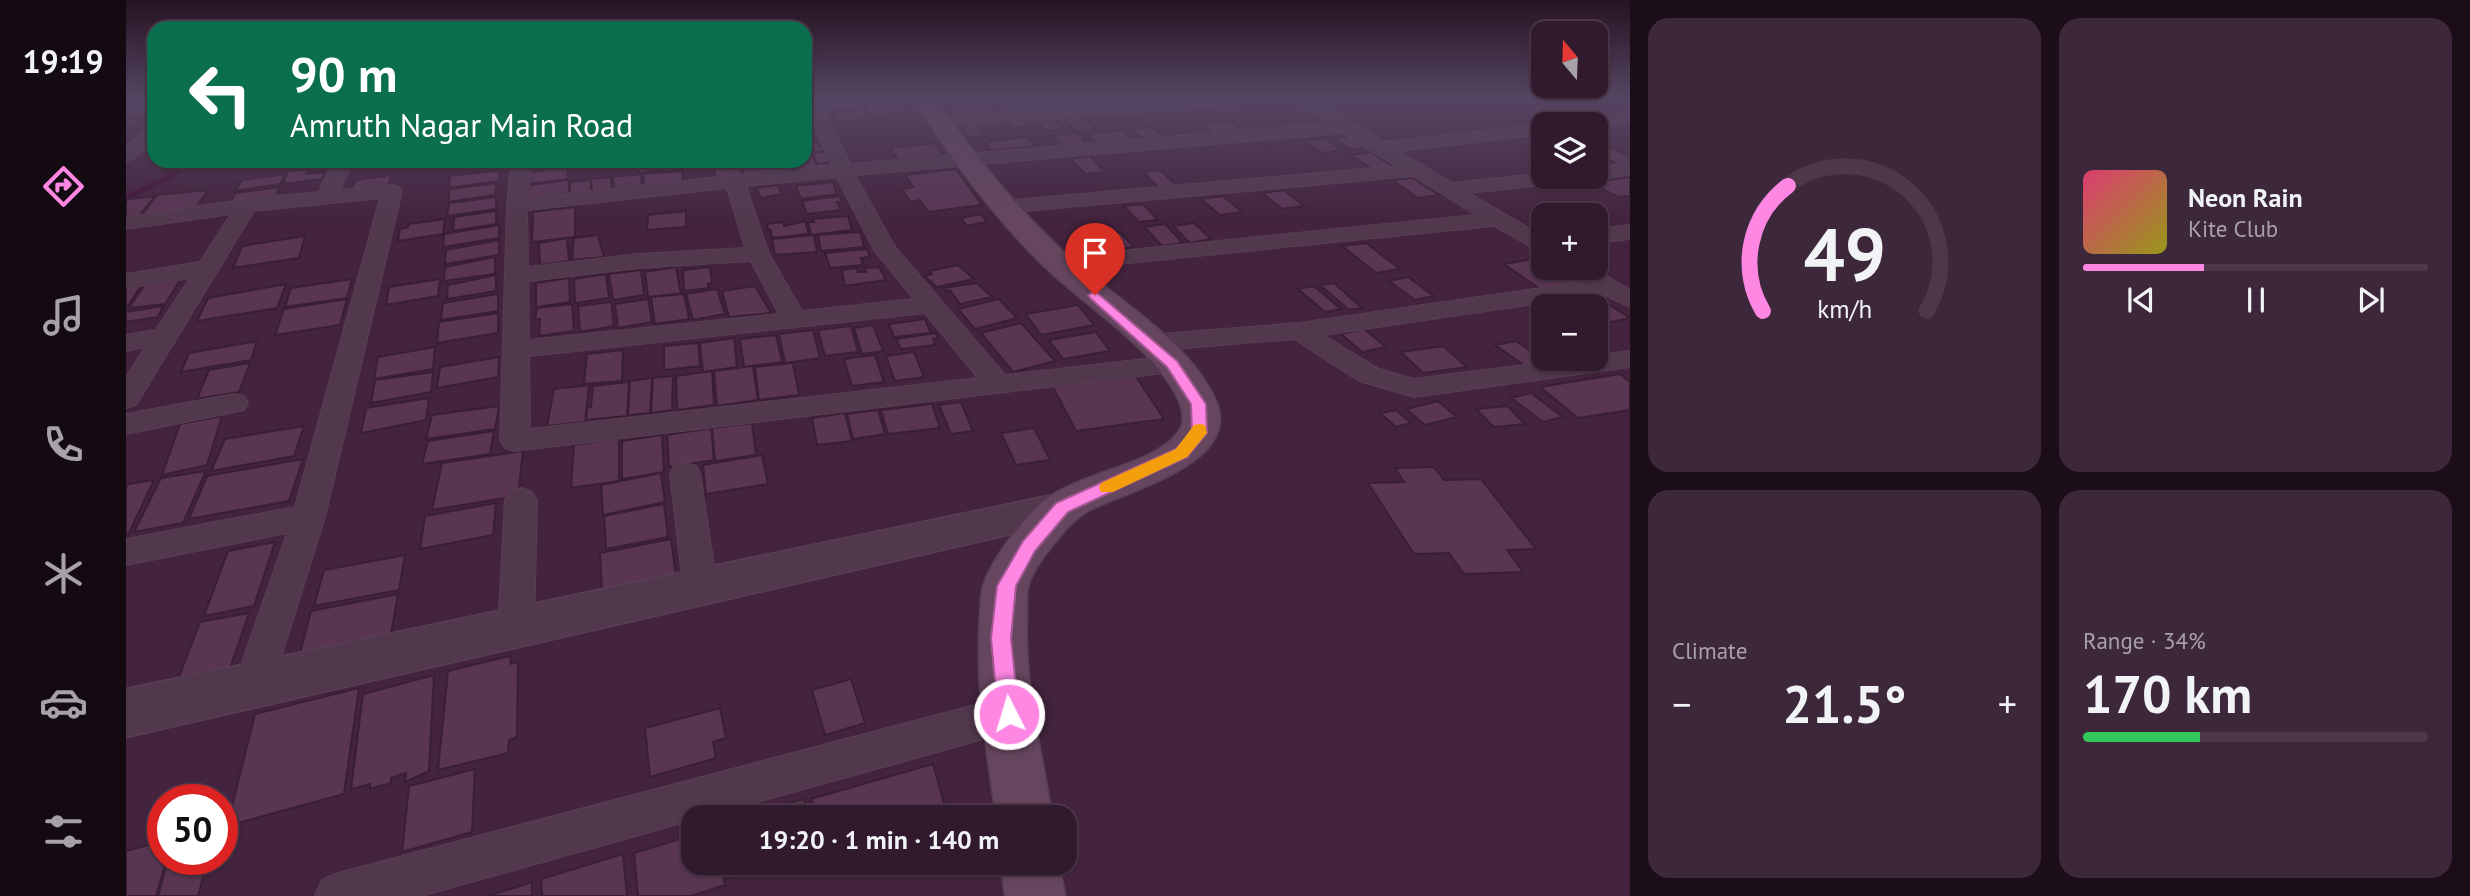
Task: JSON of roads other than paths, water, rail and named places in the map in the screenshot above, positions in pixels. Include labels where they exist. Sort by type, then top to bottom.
[{"type":"main road","points":[[950,139],[1002,206],[1058,263],[1161,354],[1199,404],[1199,433],[1181,453],[1062,508],[1029,546],[1006,586],[1001,638],[1022,805]]},
{"type":"main road","points":[[1032,875],[1035,896]]},
{"type":"street","points":[[130,149],[144,139]]},
{"type":"street","points":[[829,139],[884,250],[998,384]]},
{"type":"street","points":[[517,205],[843,170],[1214,139]]},
{"type":"street","points":[[1366,139],[1531,238]]},
{"type":"street","points":[[1381,148],[1460,139]]},
{"type":"street","points":[[327,197],[340,168]]},
{"type":"street","points":[[520,168],[517,205],[515,441],[998,384],[1298,331],[1607,286]]},
{"type":"street","points":[[1608,172],[1630,169]]},
{"type":"street","points":[[1002,206],[1418,170]]},
{"type":"street","points":[[1449,189],[1531,180]]},
{"type":"street","points":[[735,182],[758,254],[795,321]]},
{"type":"street","points":[[126,223],[247,205],[392,191],[309,517],[253,686]]},
{"type":"street","points":[[126,399],[247,205]]},
{"type":"street","points":[[1058,263],[1498,219]]},
{"type":"street","points":[[1608,235],[1630,232]]},
{"type":"street","points":[[516,275],[638,261],[758,254]]},
{"type":"street","points":[[126,281],[207,268]]},
{"type":"street","points":[[1597,280],[1630,300]]},
{"type":"street","points":[[517,349],[931,305]]},
{"type":"street","points":[[1298,331],[1369,375],[1414,388],[1630,359]]},
{"type":"street","points":[[126,343],[167,336]]},
{"type":"street","points":[[126,424],[234,403]]},
{"type":"street","points":[[685,474],[701,586]]},
{"type":"street","points":[[516,630],[520,500]]},
{"type":"street","points":[[126,713],[516,630],[701,586],[1062,508]]},
{"type":"street","points":[[126,552],[309,517]]},
{"type":"street","points":[[338,896],[1009,714]]},
{"type":"waterway","points":[[126,198],[174,174],[180,168]]}]
